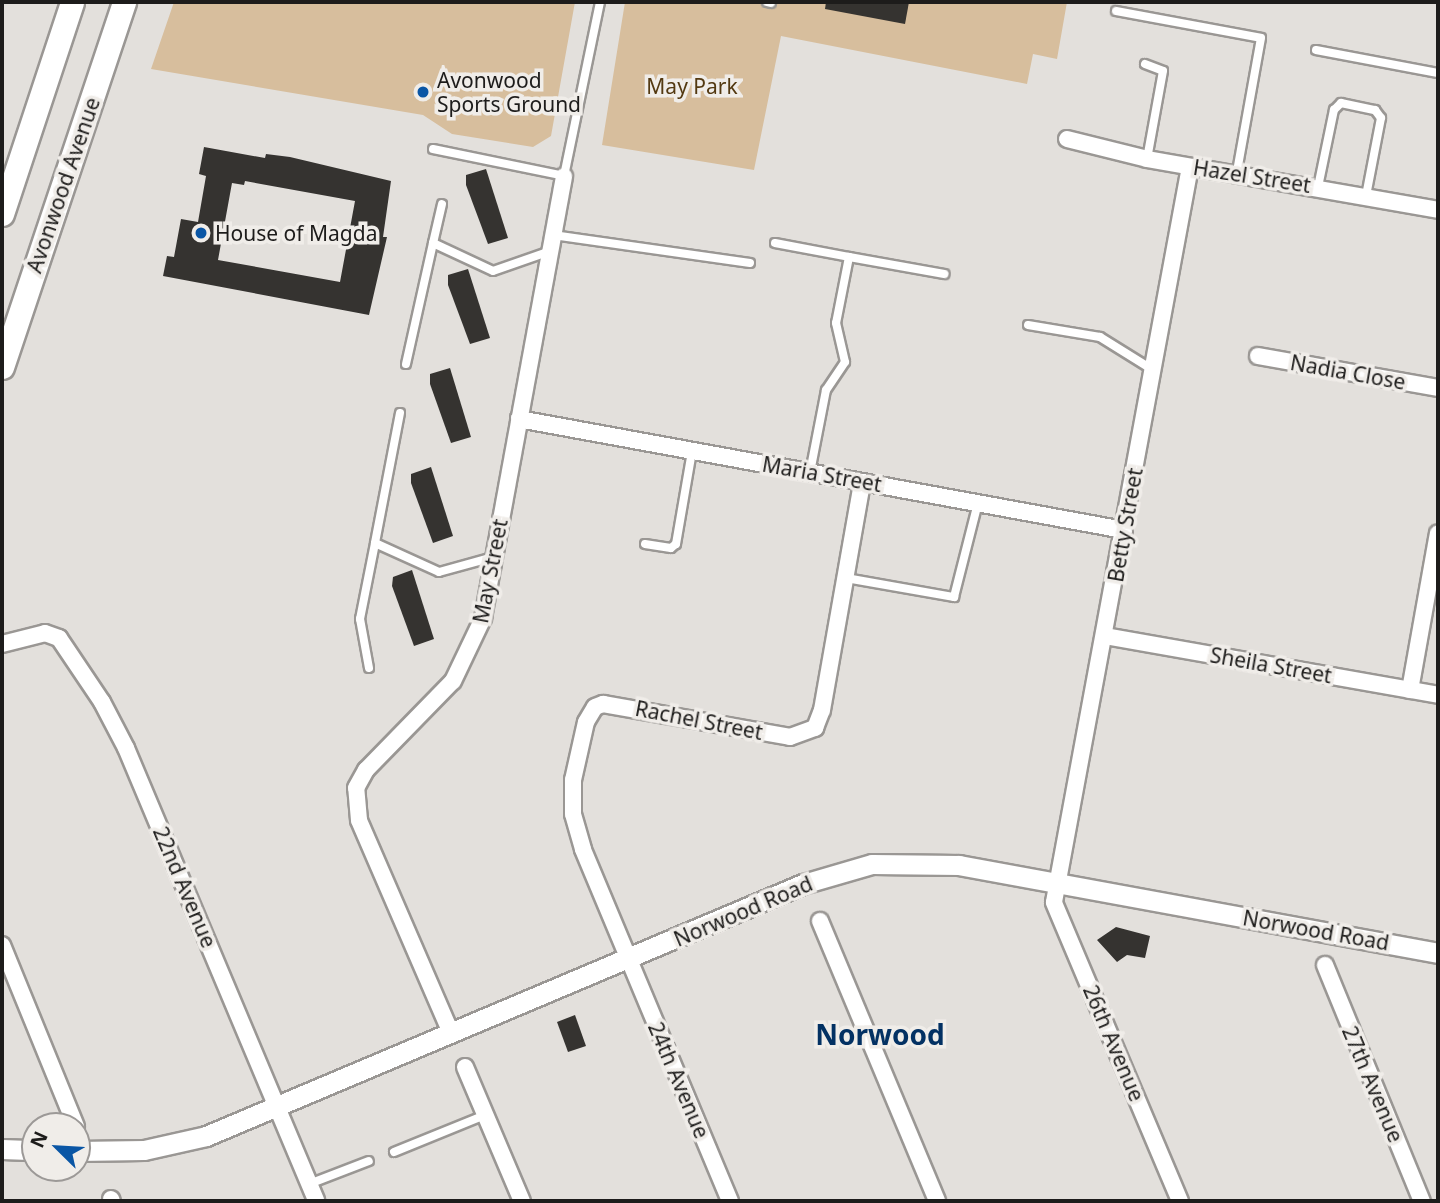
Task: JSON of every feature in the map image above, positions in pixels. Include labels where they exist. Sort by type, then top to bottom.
[{"type":"main road","points":[[2,214],[72,2]]},
{"type":"main road","name":"Avonwood Avenue","points":[[2,368],[124,2]]},
{"type":"street","name":"Hazel Street","points":[[1067,139],[1147,159],[1237,172],[1438,210]]},
{"type":"street","name":"Betty Street","points":[[1058,884],[1191,167]]},
{"type":"street","name":"May Street","points":[[451,1033],[359,820],[356,788],[366,769],[442,696],[461,670],[483,618],[564,176]]},
{"type":"street","name":"Nadia Close","points":[[1258,356],[1438,388]]},
{"type":"street","name":"Maria Street","points":[[519,419],[1124,530]]},
{"type":"street","name":"Rachel Street","points":[[628,958],[573,814],[573,780],[590,713],[603,704],[614,704],[790,737],[810,733],[822,710],[862,482]]},
{"type":"street","points":[[1410,690],[1438,533]]},
{"type":"street","name":"22nd Avenue","points":[[2,644],[45,633],[59,638],[102,702],[126,748],[316,1201]]},
{"type":"street","name":"Sheila Street","points":[[1105,636],[1438,695]]},
{"type":"street","name":"Norwood Road","points":[[91,1151],[170,1146],[275,1106],[803,884],[872,864],[943,863],[1438,953]]},
{"type":"street","name":"26th Avenue","points":[[1058,884],[1054,902],[1181,1201]]},
{"type":"street","points":[[820,921],[937,1201]]},
{"type":"street","points":[[3,954],[69,1112]]},
{"type":"street","name":"24th Avenue","points":[[628,958],[730,1201]]},
{"type":"street","name":"27th Avenue","points":[[1325,965],[1422,1201]]},
{"type":"street","points":[[466,1068],[522,1201]]},
{"type":"street","points":[[2,1149],[21,1150]]},
{"type":"lane","points":[[433,149],[564,176],[600,2]]},
{"type":"lane","points":[[1116,11],[1261,38],[1237,172]]},
{"type":"lane","points":[[1316,50],[1438,73]]},
{"type":"lane","points":[[1145,64],[1163,71],[1147,159]]},
{"type":"lane","points":[[1318,187],[1334,110],[1341,103],[1376,110],[1381,118],[1366,196]]},
{"type":"lane","points":[[406,364],[442,204]]},
{"type":"lane","points":[[433,243],[493,271],[552,243],[750,263]]},
{"type":"lane","points":[[775,243],[944,274]]},
{"type":"lane","points":[[810,472],[827,390],[845,362],[836,323],[849,257]]},
{"type":"lane","points":[[1028,324],[1100,337],[1153,370]]},
{"type":"lane","points":[[369,668],[360,619],[400,412]]},
{"type":"lane","points":[[645,544],[671,548],[676,544],[692,451]]},
{"type":"lane","points":[[846,578],[954,597],[978,503]]},
{"type":"lane","points":[[375,544],[439,572],[493,556]]},
{"type":"lane","points":[[394,1152],[485,1115]]},
{"type":"lane","points":[[309,1184],[369,1161]]},
{"type":"green space","name":"Avonwood Sports Ground","points":[[174,2],[575,2],[551,136],[533,147],[452,134],[423,115],[151,69]]},
{"type":"green space","name":"May Park","points":[[625,2],[1067,2],[1057,59],[1033,54],[1027,84],[781,36],[754,170],[602,145]]},
{"type":"building","points":[[826,2],[909,2],[905,24],[825,9]]},
{"type":"building","name":"House of Magda","points":[[204,147],[265,158],[266,154],[290,157],[391,181],[383,237],[387,237],[369,315],[163,276],[167,256],[174,257],[181,219],[198,222],[206,176],[199,174]],"holes":[[[245,181],[355,201],[340,282],[218,260],[232,183],[244,185]]]},
{"type":"building","points":[[486,169],[508,238],[488,244],[466,185],[466,175]]},
{"type":"building","points":[[468,269],[490,338],[470,344],[448,285],[448,275]]},
{"type":"building","points":[[450,368],[471,437],[451,443],[430,384],[430,374]]},
{"type":"building","points":[[431,467],[453,536],[433,543],[411,483],[411,474]]},
{"type":"building","points":[[412,570],[434,639],[414,646],[392,586],[393,577]]},
{"type":"building","points":[[1116,927],[1150,936],[1145,958],[1127,955],[1117,962],[1097,940]]},
{"type":"building","points":[[575,1015],[586,1046],[568,1052],[557,1022]]},
{"type":"place","name":"Avonwood Sports Ground","points":[[423,92]]},
{"type":"place","name":"House of Magda","points":[[201,233]]},
{"type":"district","name":"Norwood","points":[[880,1034]]}]
